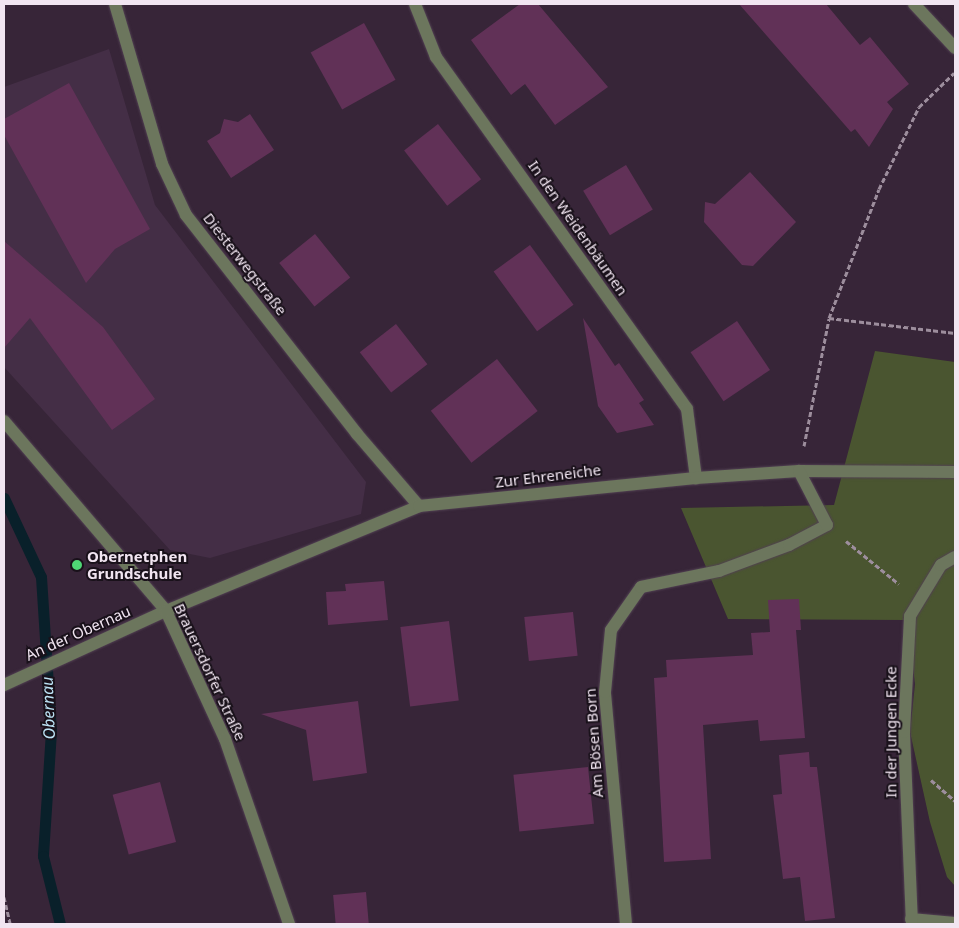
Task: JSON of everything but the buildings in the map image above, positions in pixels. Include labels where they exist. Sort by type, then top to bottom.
[{"type":"street","name":"Diesterwegstraße","points":[[115,4],[162,164],[186,215],[352,428],[419,506]]},
{"type":"street","name":"In den Weidenbäumen","points":[[414,4],[436,57],[687,409],[696,478]]},
{"type":"street","points":[[914,4],[955,48]]},
{"type":"street","name":"Brauersdorfer Straße","points":[[4,420],[166,611],[225,740],[289,924]]},
{"type":"street","name":"Zur Ehreneiche","points":[[166,611],[419,506],[696,478],[799,471],[955,472]]},
{"type":"street","points":[[799,471],[827,525]]},
{"type":"street","name":"Am Bösen Born","points":[[626,924],[605,692],[611,630],[640,587],[719,571],[789,545],[827,525]]},
{"type":"street","name":"In der Jungen Ecke","points":[[912,921],[904,732],[910,616],[917,599],[941,565],[955,557]]},
{"type":"street","name":"An der Obernau","points":[[4,685],[166,611]]},
{"type":"street","points":[[912,921],[955,923]]},
{"type":"path","points":[[799,471],[829,318],[879,189],[919,108],[955,71]]},
{"type":"path","points":[[829,318],[955,333]]},
{"type":"path","points":[[827,525],[917,599]]},
{"type":"path","points":[[4,898],[10,924]]},
{"type":"shaded area","points":[[109,49],[155,205],[366,482],[361,514],[210,558],[170,550],[4,367],[4,87]]},
{"type":"green space","points":[[875,351],[955,362],[955,886],[947,877],[930,822],[910,732],[915,684],[907,620],[728,619],[681,508],[834,505]]},
{"type":"waterway","name":"Obernau","points":[[4,498],[41,577],[51,731],[43,856],[60,924]]},
{"type":"place","name":"Obernetphen Grundschule","points":[[77,565]]}]
